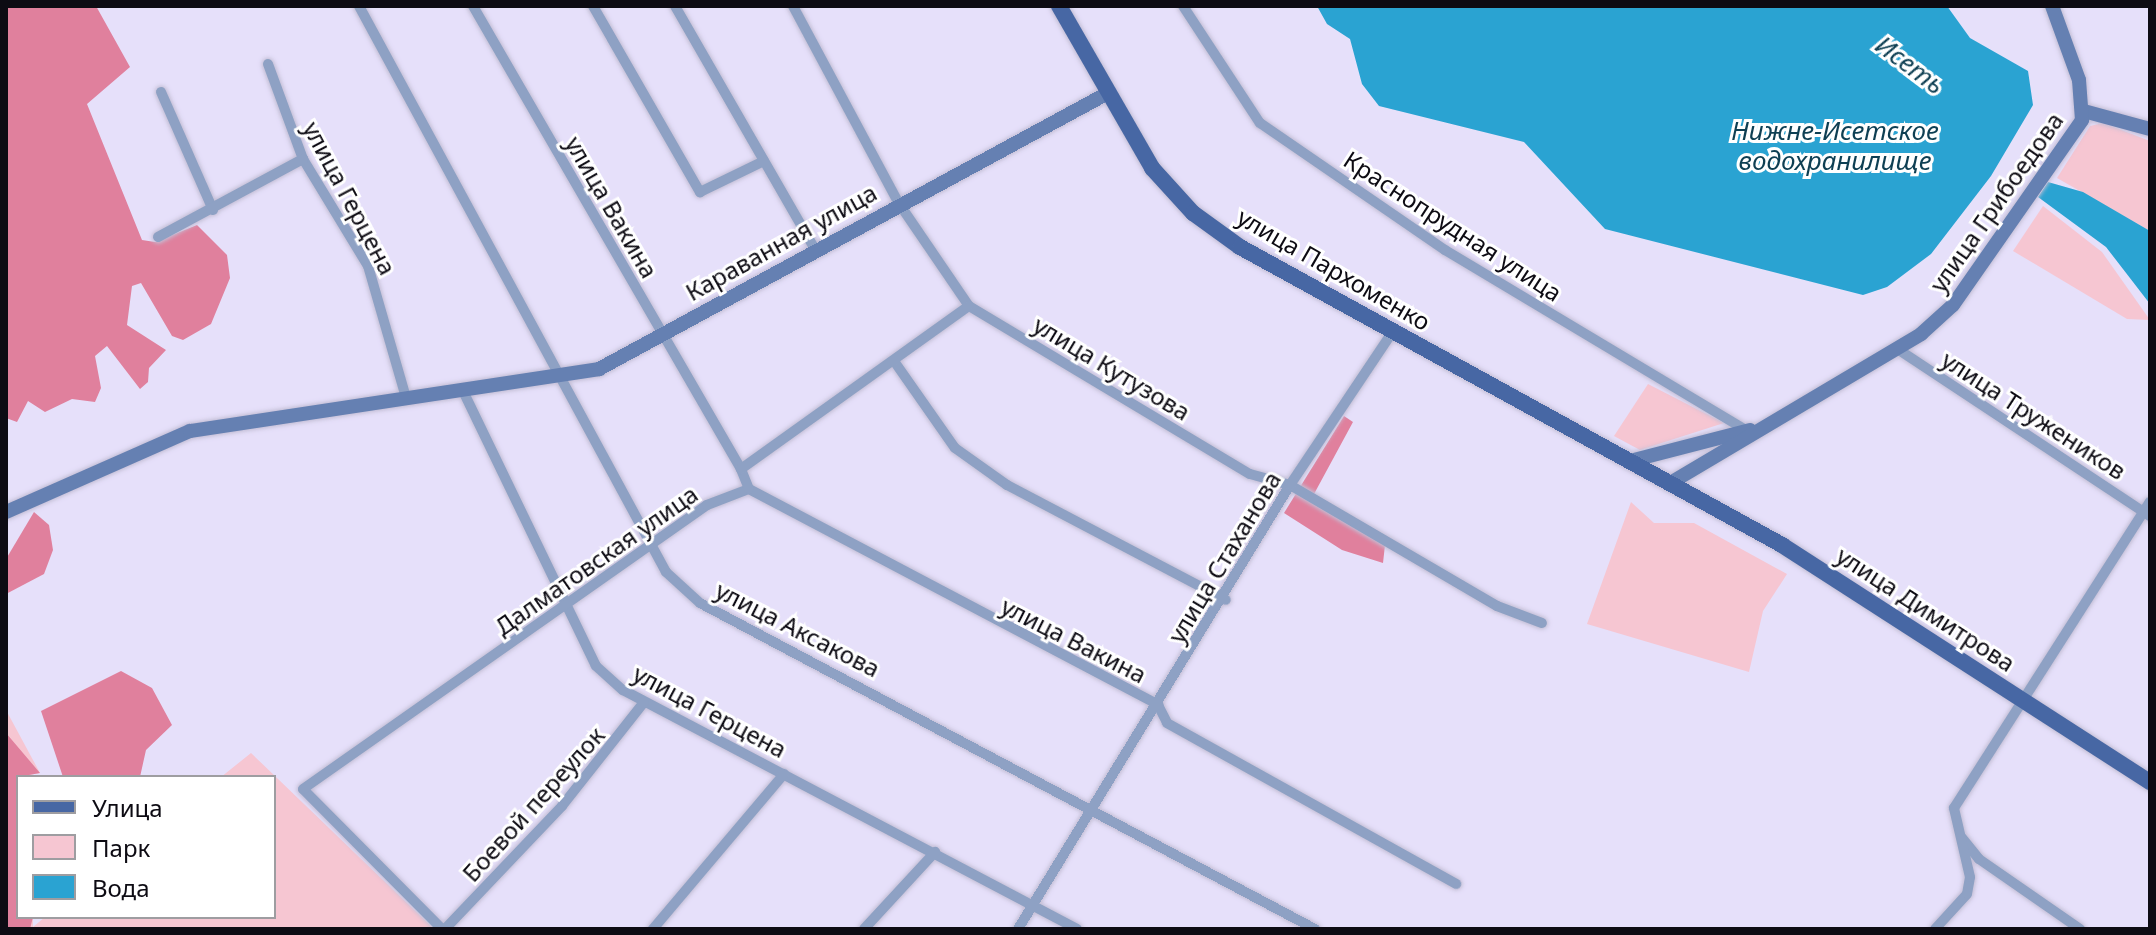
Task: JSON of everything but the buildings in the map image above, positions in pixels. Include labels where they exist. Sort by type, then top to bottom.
[{"type":"main road","name":"улица Пархоменко","points":[[1059,6],[1152,168],[1193,213],[1240,247],[1672,482]]},
{"type":"main road","name":"улица Димитрова","points":[[1672,482],[2150,782]]},
{"type":"street","name":"улица Аксакова","points":[[359,6],[666,572],[700,603],[1094,806],[1315,929]]},
{"type":"street","name":"улица Вакина","points":[[473,6],[741,469]]},
{"type":"street","points":[[593,6],[700,192],[764,161]]},
{"type":"street","points":[[675,6],[814,248]]},
{"type":"street","name":"улица Кутузова","points":[[793,6],[898,202],[969,306],[1250,474],[1290,485],[1497,606],[1542,623]]},
{"type":"street","name":"Краснопрудная улица","points":[[1183,6],[1260,123],[1445,250],[1747,431]]},
{"type":"street","name":"улица Грибоедова","points":[[1672,482],[1896,348],[1953,305],[2050,170],[2084,111],[2052,6]]},
{"type":"street","name":"улица Герцена","points":[[268,64],[303,159],[368,266],[406,398]]},
{"type":"street","points":[[161,92],[213,210]]},
{"type":"street","name":"Караванная улица","points":[[6,512],[190,431],[406,398],[561,379],[599,369],[898,202],[1108,93]]},
{"type":"street","points":[[2084,111],[2150,129]]},
{"type":"street","points":[[158,237],[303,159]]},
{"type":"street","points":[[749,489],[741,469],[969,306]]},
{"type":"street","name":"улица Стаханова","points":[[1018,929],[1226,600],[1290,485],[1393,331]]},
{"type":"street","name":"улица Тружеников","points":[[1896,348],[2147,510]]},
{"type":"street","points":[[894,361],[955,448],[1007,485],[1226,600]]},
{"type":"street","name":"улица Герцена","points":[[464,393],[596,666],[644,702],[1077,929]]},
{"type":"street","name":"улица Грибоедова","points":[[1630,461],[1766,426]]},
{"type":"street","name":"улица Вакина","points":[[749,489],[1158,705],[1167,723],[1456,884]]},
{"type":"street","name":"Далматовская улица","points":[[444,929],[303,789],[707,505],[749,489]]},
{"type":"street","points":[[1935,929],[1967,894],[1961,837],[1954,808],[2147,510]]},
{"type":"street","name":"Боевой переулок","points":[[444,929],[562,806],[644,702]]},
{"type":"street","points":[[653,929],[784,774]]},
{"type":"street","points":[[1961,837],[1979,859],[2080,929]]},
{"type":"street","points":[[864,929],[935,852]]},
{"type":"green space","points":[[2103,123],[2150,141],[2150,231],[2057,178],[2090,126]]},
{"type":"green space","points":[[2043,206],[2102,252],[2150,320],[2127,319],[2013,251]]},
{"type":"green space","points":[[1648,384],[1724,423],[1640,450],[1614,436]]},
{"type":"green space","points":[[1631,502],[1654,523],[1694,523],[1787,574],[1763,611],[1749,672],[1587,624]]},
{"type":"green space","points":[[6,710],[40,773],[16,775],[16,919],[33,919],[33,927],[43,919],[276,919],[276,777],[434,929],[6,929]]},
{"type":"green space","points":[[251,753],[274,775],[224,775]]},
{"type":"shaded area","points":[[6,6],[96,6],[130,67],[87,104],[142,240],[155,242],[197,225],[227,255],[230,278],[211,324],[183,340],[172,336],[141,283],[132,286],[127,325],[166,350],[149,368],[148,382],[140,389],[107,346],[95,356],[101,388],[95,402],[72,399],[45,412],[28,401],[17,422],[6,418]]},
{"type":"shaded area","points":[[1344,416],[1353,422],[1314,494],[1385,545],[1383,563],[1342,550],[1284,513]]},
{"type":"shaded area","points":[[34,512],[49,525],[53,550],[44,574],[6,594],[6,559]]},
{"type":"shaded area","points":[[121,671],[152,688],[172,725],[146,750],[140,775],[62,775],[41,711]]},
{"type":"shaded area","points":[[6,733],[40,773],[16,775],[16,919],[32,919],[30,929],[6,929]]},
{"type":"water","name":"Нижне-Исетское водохранилище","points":[[1317,6],[1947,6],[1970,38],[2028,71],[2033,105],[1991,176],[1931,254],[1887,287],[1863,295],[1605,229],[1524,142],[1379,106],[1362,84],[1350,39],[1327,24]]},
{"type":"water","points":[[2048,182],[2083,192],[2150,231],[2150,304],[2106,247],[2038,197]]},
{"type":"water label","name":"Исеть","points":[[1910,65]]}]
